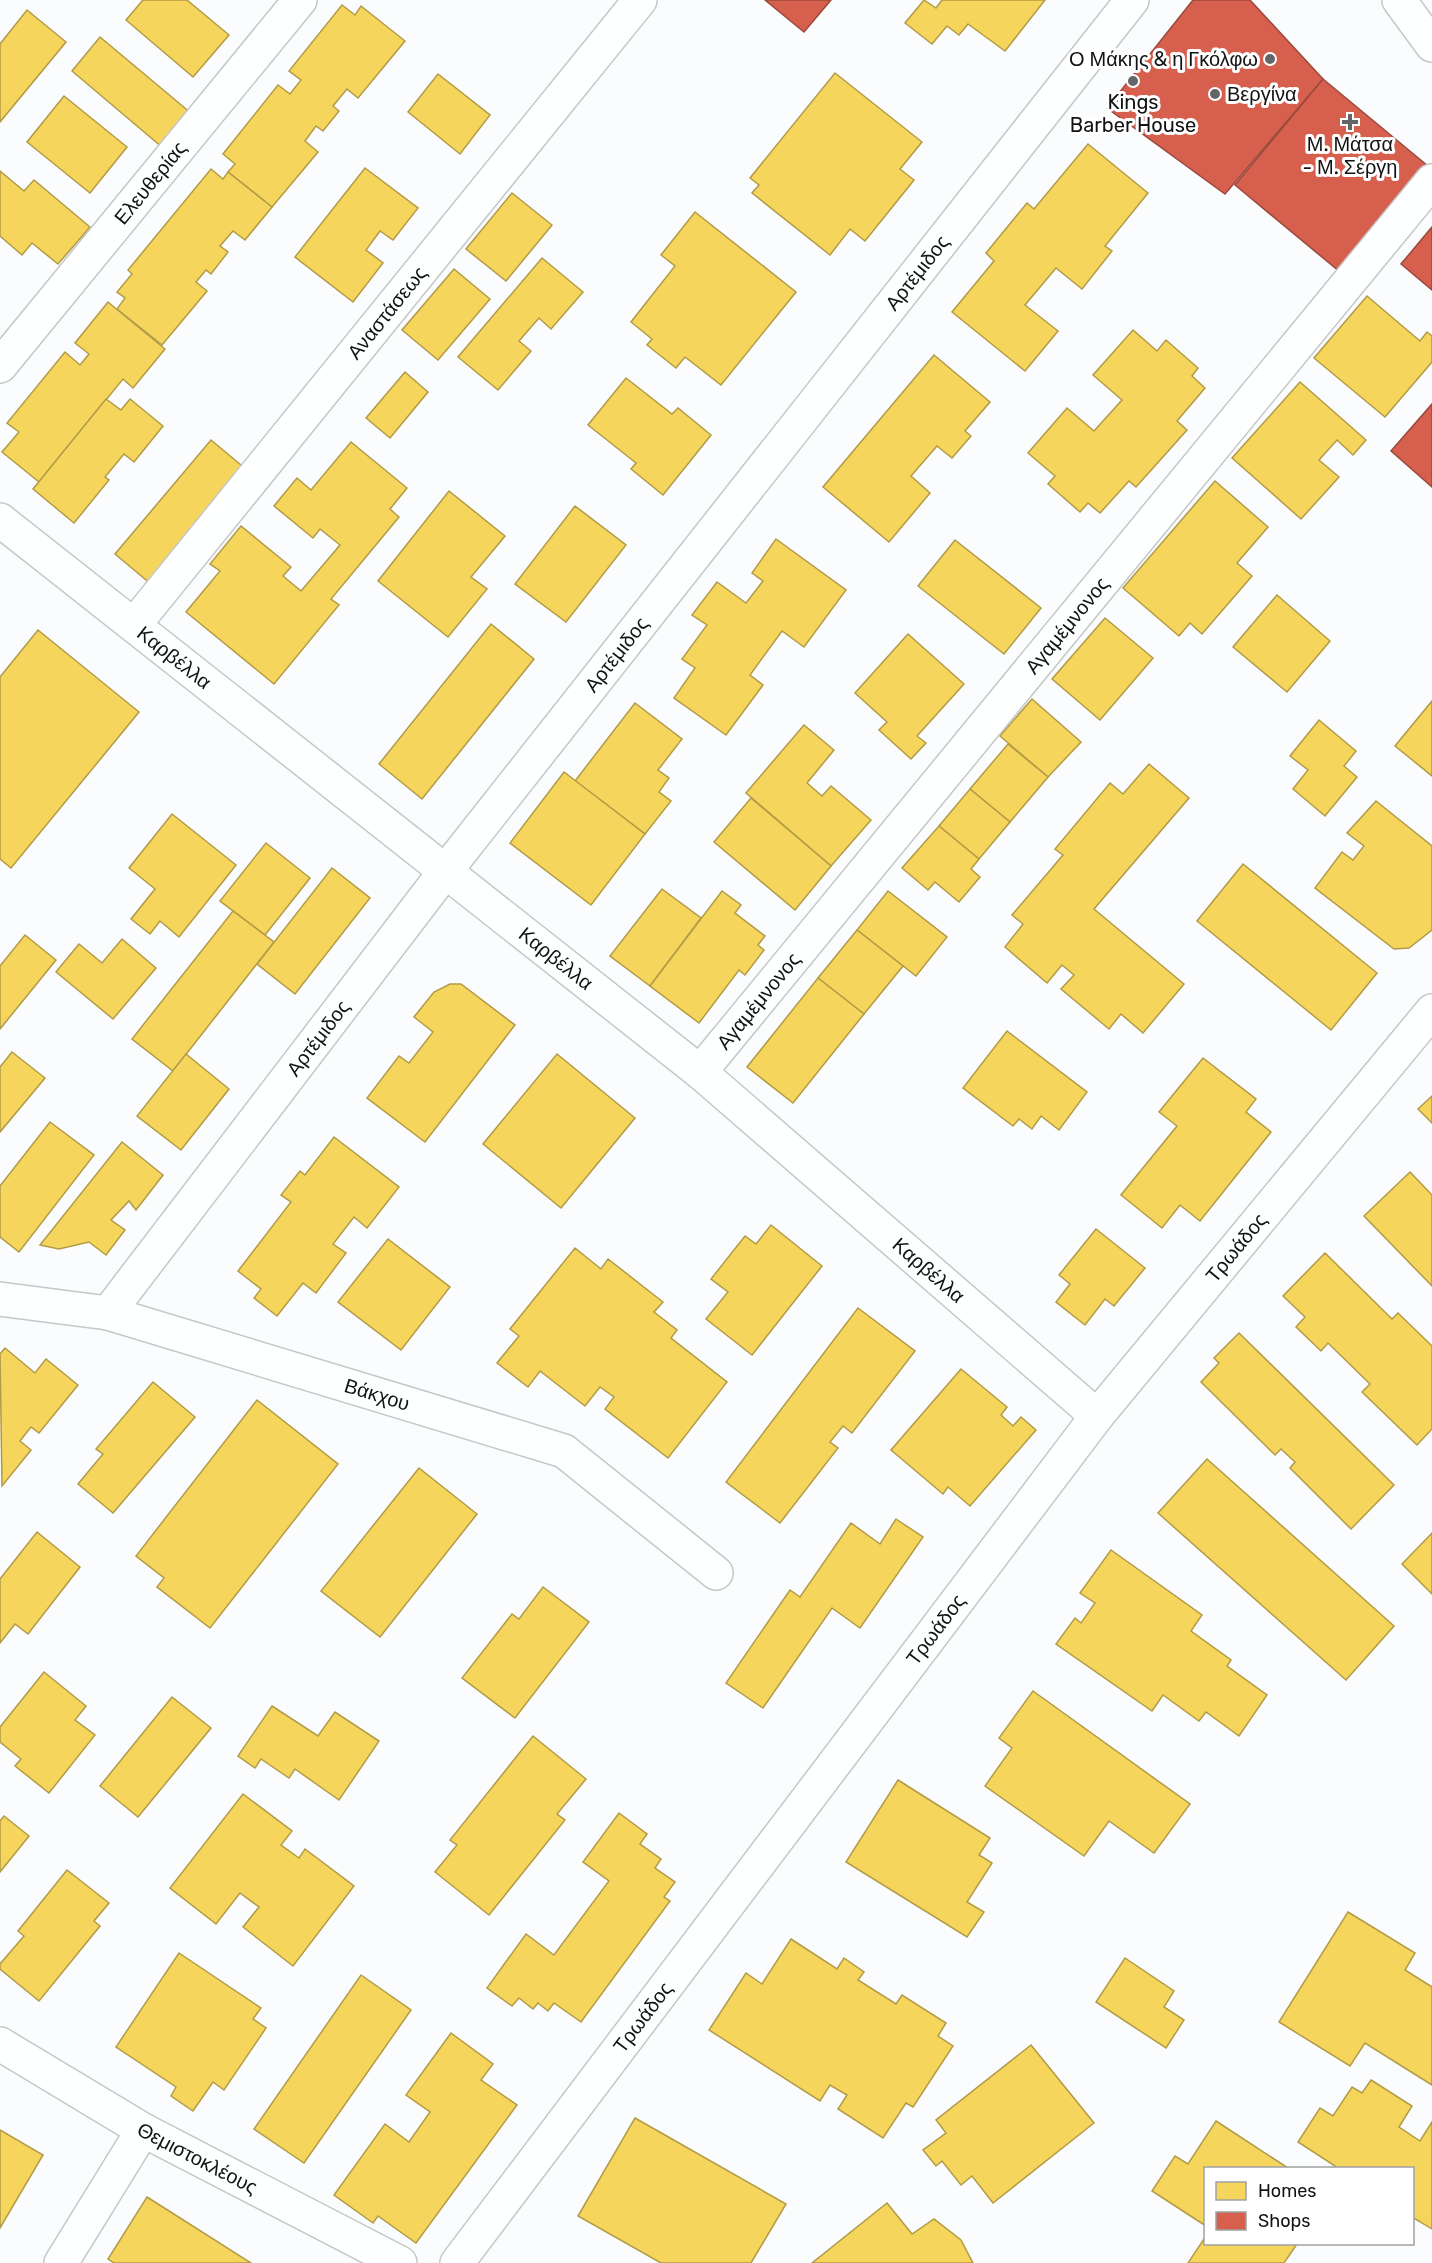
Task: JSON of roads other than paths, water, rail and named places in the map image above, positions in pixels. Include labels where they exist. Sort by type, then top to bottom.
[{"type":"street","name":"Ελευθερίας","points":[[0,366],[300,0]]},
{"type":"street","name":"Αναστάσεως","points":[[134,625],[640,0]]},
{"type":"street","name":"Αρτέμιδος","points":[[108,1313],[444,873],[1132,0]]},
{"type":"street","points":[[1398,0],[1432,45]]},
{"type":"street","name":"Αγαμέμνονος","points":[[700,1072],[1432,181]]},
{"type":"street","name":"Καρβέλλα","points":[[0,520],[444,873],[700,1072],[1097,1416]]},
{"type":"street","name":"Τρωάδος","points":[[457,2263],[1097,1416],[1432,1011]]},
{"type":"street","name":"Βάκχου","points":[[0,1299],[108,1313],[564,1451],[716,1573]]},
{"type":"street","name":"Θεμιστοκλέους","points":[[0,2044],[143,2130],[400,2263]]},
{"type":"street","points":[[62,2263],[143,2130]]},
{"type":"place","name":"Ο Μάκης & η Γκόλφω","points":[[1270,59]]},
{"type":"place","name":"Kings Barber House","points":[[1133,81]]},
{"type":"place","name":"Βεργίνα","points":[[1215,94]]},
{"type":"place","name":"Μ. Μάτσα - Μ. Σέργη","points":[[1350,122]]}]
